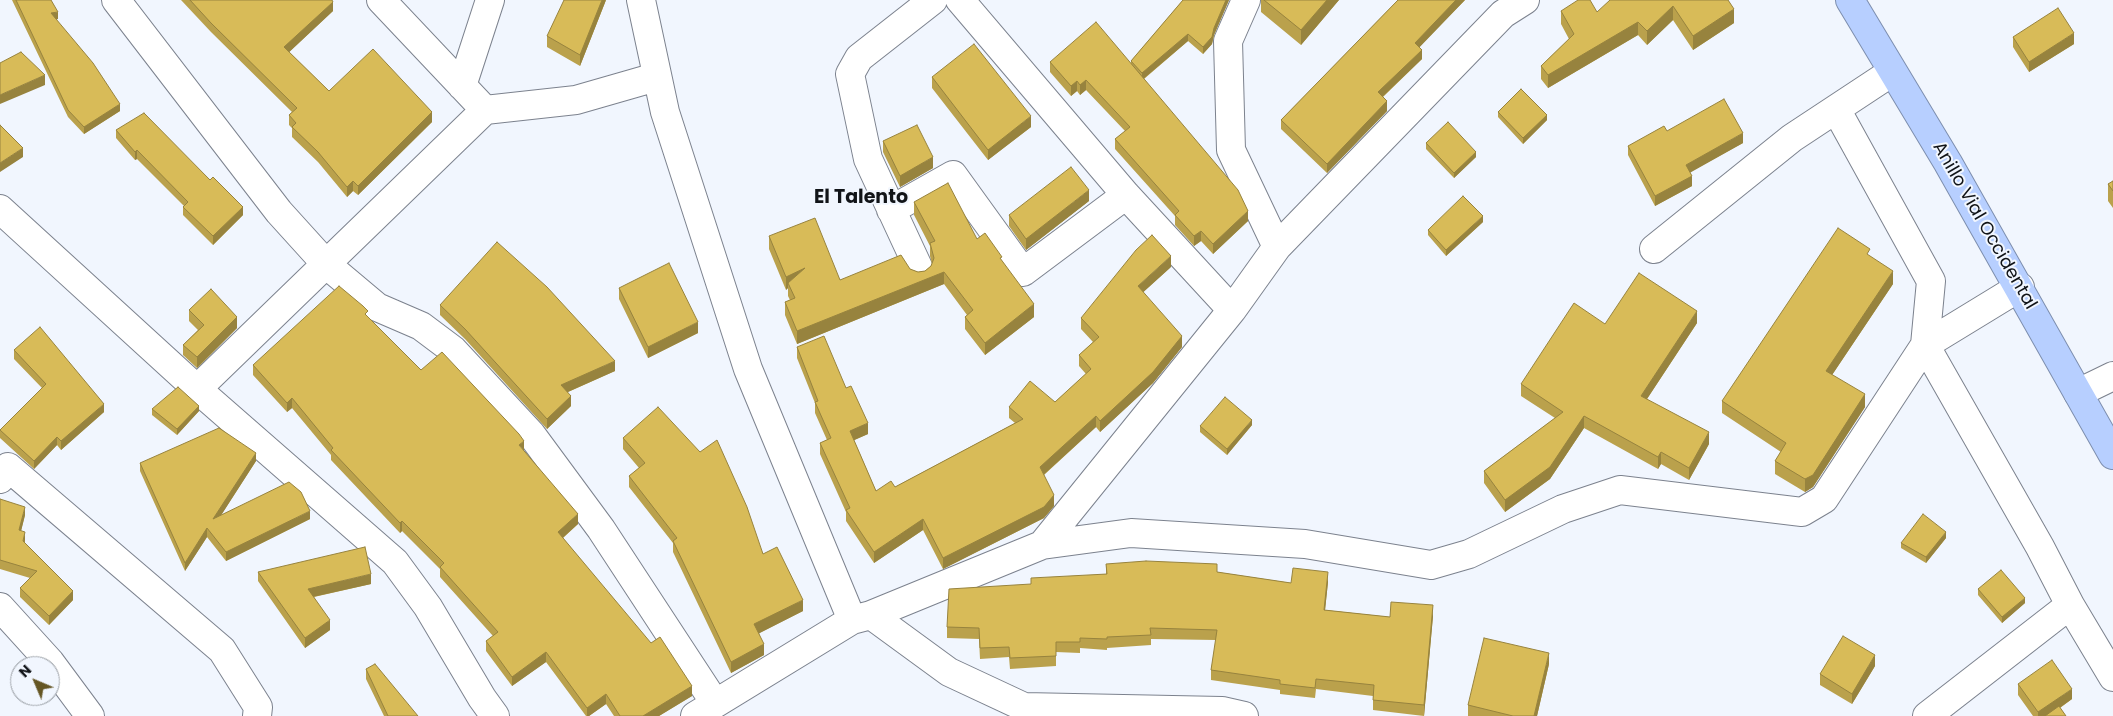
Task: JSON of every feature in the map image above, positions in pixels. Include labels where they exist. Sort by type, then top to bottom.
[{"type":"highway","name":"Anillo Vial Occidental","points":[[1850,0],[2020,287],[2113,455]]},
{"type":"street","points":[[116,0],[280,212],[327,265],[377,307],[420,326],[453,350],[532,434],[601,529],[705,709],[862,618],[1042,545],[1131,533],[1305,544],[1431,565],[1469,554],[1563,509],[1620,490],[1802,512],[1824,499],[1925,345],[2020,287]]},
{"type":"street","points":[[381,0],[485,110]]},
{"type":"street","points":[[462,86],[490,0]]},
{"type":"street","points":[[641,0],[665,112],[748,369],[862,618],[949,672],[1024,707],[1222,711],[1244,716]]},
{"type":"street","points":[[919,269],[868,159],[850,74],[859,58],[932,0]]},
{"type":"street","points":[[960,0],[1126,195],[1232,310]]},
{"type":"street","points":[[1246,0],[1228,41],[1231,150],[1277,246]]},
{"type":"street","points":[[1042,545],[1232,310],[1277,246],[1503,14],[1525,0]]},
{"type":"street","points":[[1654,249],[1792,138],[1892,72]]},
{"type":"street","points":[[197,389],[485,110],[576,100],[656,77]]},
{"type":"street","points":[[1836,109],[1931,280],[1925,345],[2040,547],[2070,605],[2113,677]]},
{"type":"street","points":[[891,210],[953,174],[1023,272],[1126,195]]},
{"type":"street","points":[[0,209],[197,389],[394,562],[428,607],[482,698],[495,716]]},
{"type":"street","points":[[2078,393],[2113,376]]},
{"type":"street","points":[[0,479],[8,467],[222,650],[258,706],[256,716]]},
{"type":"street","points":[[1927,716],[2070,605]]},
{"type":"street","points":[[0,607],[50,662],[90,716]]},
{"type":"building","points":[[16,0],[51,0],[58,12],[51,13],[93,63],[120,104],[84,127],[68,110]]},
{"type":"building","points":[[190,0],[332,0],[333,2],[284,47],[329,91],[373,49],[432,112],[358,186],[353,181],[347,187],[318,152],[292,127],[296,123],[289,115],[297,108]]},
{"type":"building","points":[[564,0],[602,0],[580,55],[547,36]]},
{"type":"building","points":[[1183,0],[1226,0],[1212,37],[1203,47],[1188,34],[1142,73],[1131,61]]},
{"type":"building","points":[[1264,0],[1327,0],[1301,30]]},
{"type":"building","points":[[1398,0],[1456,0],[1415,43],[1422,50],[1378,92],[1387,101],[1327,164],[1281,120]]},
{"type":"building","points":[[1578,0],[1590,0],[1597,12],[1610,0],[1728,0],[1734,9],[1693,36],[1673,6],[1647,31],[1638,22],[1548,75],[1541,66],[1574,34],[1561,11]]},
{"type":"building","points":[[2058,8],[2074,33],[2029,62],[2013,37]]},
{"type":"building","points":[[1096,22],[1238,190],[1248,211],[1213,244],[1201,231],[1194,236],[1175,215],[1179,211],[1115,139],[1130,127],[1086,80],[1080,85],[1077,81],[1071,86],[1050,62]]},
{"type":"building","points":[[974,44],[1031,116],[988,150],[932,77]]},
{"type":"building","points":[[21,52],[45,75],[0,95],[0,63]]},
{"type":"building","points":[[1521,89],[1547,115],[1523,138],[1498,112]]},
{"type":"building","points":[[1724,99],[1743,133],[1686,165],[1692,176],[1655,196],[1628,146],[1664,126],[1667,131]]},
{"type":"building","points":[[144,113],[210,180],[213,177],[243,207],[213,236],[183,207],[188,202],[137,150],[135,152],[116,130]]},
{"type":"building","points":[[1448,122],[1476,152],[1454,173],[1426,143]]},
{"type":"building","points":[[0,125],[23,148],[0,163]]},
{"type":"building","points":[[917,125],[933,157],[900,176],[883,141]]},
{"type":"building","points":[[1071,167],[1089,190],[1026,239],[1009,215]]},
{"type":"building","points":[[2113,181],[2113,191],[2108,184]]},
{"type":"building","points":[[948,183],[977,239],[985,233],[1002,257],[1000,258],[1034,304],[985,343],[965,317],[973,310],[944,272],[797,331],[785,302],[795,298],[788,283],[805,268],[786,277],[769,236],[815,218],[840,280],[901,255],[910,269],[918,272],[925,271],[931,266],[934,258],[930,243],[935,241],[914,202]]},
{"type":"building","points":[[1463,196],[1483,216],[1446,250],[1428,230]]},
{"type":"building","points":[[1838,228],[1870,249],[1867,254],[1893,271],[1826,371],[1865,394],[1813,475],[1805,479],[1775,461],[1786,443],[1722,401]]},
{"type":"building","points":[[1152,235],[1171,256],[1138,286],[1182,336],[1153,372],[1100,421],[1096,416],[1040,467],[1054,495],[1044,507],[943,558],[923,519],[874,552],[846,510],[850,508],[820,443],[831,438],[815,402],[818,401],[797,347],[824,336],[846,388],[851,386],[868,423],[850,431],[876,491],[891,481],[895,487],[1023,419],[1009,407],[1030,381],[1055,402],[1091,369],[1079,355],[1099,337],[1081,318],[1136,250]]},
{"type":"building","points":[[497,242],[547,287],[615,361],[561,385],[571,396],[547,419],[465,329],[440,305]]},
{"type":"building","points":[[669,263],[698,322],[648,347],[619,288]]},
{"type":"building","points":[[1639,273],[1697,311],[1641,396],[1709,432],[1689,468],[1661,452],[1658,457],[1584,416],[1550,467],[1505,500],[1484,471],[1563,412],[1521,384],[1574,303],[1605,324]]},
{"type":"building","points":[[339,286],[368,311],[365,314],[421,370],[442,352],[519,434],[524,441],[519,445],[578,514],[558,532],[651,643],[660,637],[692,686],[643,716],[620,716],[606,694],[587,708],[546,652],[512,677],[486,641],[498,632],[440,567],[444,563],[402,521],[400,523],[331,450],[333,448],[292,398],[287,403],[253,365]]},
{"type":"building","points":[[211,289],[237,317],[197,357],[183,345],[204,325],[189,310]]},
{"type":"building","points":[[40,327],[104,404],[61,441],[57,437],[34,461],[0,430],[46,384],[14,350]]},
{"type":"building","points":[[178,387],[199,406],[177,429],[152,409]]},
{"type":"building","points":[[1225,397],[1252,420],[1227,449],[1200,426]]},
{"type":"building","points":[[658,407],[700,452],[717,440],[747,507],[763,554],[777,547],[803,600],[754,624],[764,644],[731,662],[673,541],[677,538],[629,476],[645,463],[623,438]]},
{"type":"building","points":[[219,428],[256,453],[213,519],[289,482],[301,492],[310,511],[226,552],[207,528],[185,563],[140,463]]},
{"type":"building","points":[[0,499],[25,507],[19,530],[25,532],[23,541],[73,591],[49,616],[20,588],[37,571],[0,560]]},
{"type":"building","points":[[1923,514],[1946,532],[1926,557],[1901,543]]},
{"type":"building","points":[[365,547],[371,574],[308,589],[330,620],[305,638],[258,572]]},
{"type":"building","points":[[1146,561],[1217,564],[1217,572],[1291,583],[1293,568],[1328,572],[1324,610],[1390,617],[1391,602],[1433,605],[1424,705],[1373,700],[1374,685],[1316,679],[1315,688],[1280,684],[1280,680],[1211,670],[1217,630],[1150,628],[1151,635],[1107,637],[1107,639],[1080,638],[1080,642],[1056,642],[1056,656],[1010,658],[1009,647],[980,648],[979,628],[947,627],[949,589],[1031,584],[1031,578],[1107,574],[1106,564]]},
{"type":"building","points":[[2001,570],[2025,598],[2002,617],[1978,589]]},
{"type":"building","points":[[1843,636],[1875,655],[1852,694],[1820,674]]},
{"type":"building","points":[[1484,638],[1549,653],[1534,716],[1513,716],[1468,705]]},
{"type":"building","points":[[2052,660],[2072,689],[2038,712],[2018,684]]},
{"type":"building","points":[[375,664],[418,716],[388,716],[366,669]]},
{"type":"building","points":[[2059,706],[2066,716],[2045,716]]},
{"type":"district","name":"El Talento","points":[[861,198]]}]
